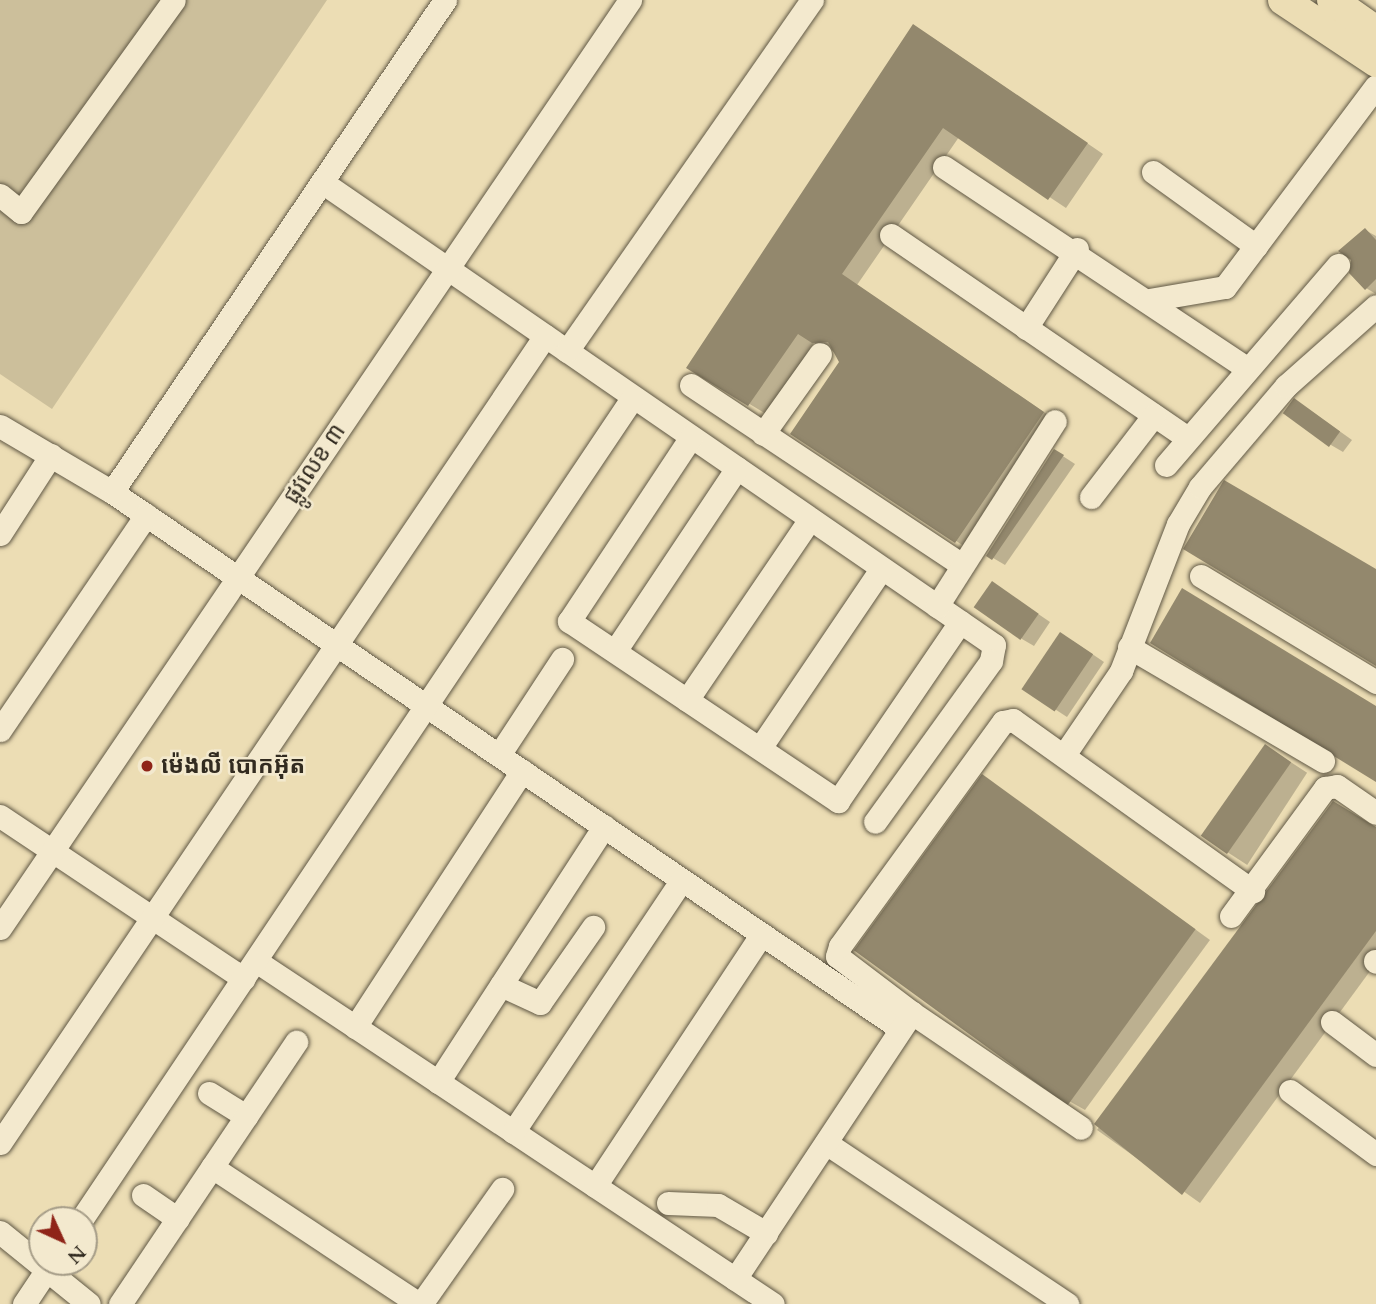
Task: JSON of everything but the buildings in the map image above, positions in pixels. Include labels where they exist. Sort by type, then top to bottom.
[{"type":"main road","points":[[1283,0],[1376,62]]},
{"type":"main road","points":[[1332,0],[1376,31]]},
{"type":"street","points":[[0,195],[21,212],[174,0]]},
{"type":"street","points":[[112,492],[445,0]]},
{"type":"street","name":"ផ្លូវលេខ ៣","points":[[0,928],[630,0]]},
{"type":"street","points":[[566,351],[812,0]]},
{"type":"street","points":[[1149,300],[1225,286],[1376,86]]},
{"type":"street","points":[[944,167],[1077,249],[1245,367]]},
{"type":"street","points":[[1153,172],[1256,246]]},
{"type":"street","points":[[322,182],[994,645],[991,662],[875,822]]},
{"type":"street","points":[[891,235],[1187,438]]},
{"type":"street","points":[[1026,328],[1077,249]]},
{"type":"street","points":[[1166,465],[1245,367],[1338,265]]},
{"type":"street","points":[[1064,755],[1121,671],[1178,524],[1200,487],[1286,386],[1376,306]]},
{"type":"street","points":[[0,1143],[545,336]]},
{"type":"street","points":[[763,434],[820,354]]},
{"type":"street","points":[[691,385],[959,563]]},
{"type":"street","points":[[90,1206],[633,397]]},
{"type":"street","points":[[1091,497],[1153,415]]},
{"type":"street","points":[[937,606],[959,563],[1055,421]]},
{"type":"street","points":[[0,426],[146,514],[762,934],[1081,1128]]},
{"type":"street","points":[[691,437],[569,621],[838,801],[960,622]]},
{"type":"street","points":[[0,534],[51,455]]},
{"type":"street","points":[[615,651],[737,468]]},
{"type":"street","points":[[0,730],[146,514]]},
{"type":"street","points":[[687,700],[810,519]]},
{"type":"street","points":[[760,748],[882,568]]},
{"type":"street","points":[[1201,576],[1376,682]]},
{"type":"street","points":[[1129,647],[1323,761]]},
{"type":"street","points":[[499,755],[562,659]]},
{"type":"street","points":[[907,1021],[837,956],[840,946],[1003,722],[1013,720],[1253,891]]},
{"type":"street","points":[[355,1027],[522,771]]},
{"type":"street","points":[[1231,916],[1253,891],[1325,788],[1337,786],[1376,813]]},
{"type":"street","points":[[0,816],[152,918],[355,1027],[773,1304]]},
{"type":"street","points":[[438,1082],[604,826]]},
{"type":"street","points":[[513,1132],[682,880]]},
{"type":"street","points":[[501,985],[540,1003],[593,927]]},
{"type":"street","points":[[595,1186],[762,934]]},
{"type":"street","points":[[735,1279],[907,1021]]},
{"type":"street","points":[[1332,1023],[1376,1055]]},
{"type":"street","points":[[131,1300],[178,1219],[296,1042]]},
{"type":"street","points":[[1290,1091],[1376,1154]]},
{"type":"street","points":[[209,1093],[246,1116]]},
{"type":"street","points":[[826,1143],[1067,1304]]},
{"type":"street","points":[[212,1167],[420,1304],[502,1189]]},
{"type":"street","points":[[143,1195],[178,1219]]},
{"type":"street","points":[[668,1203],[718,1205],[766,1233]]},
{"type":"street","points":[[0,1232],[28,1251]]},
{"type":"street","points":[[24,1304],[42,1276]]},
{"type":"street","points":[[60,1276],[89,1304]]},
{"type":"shaded area","points":[[0,0],[327,0],[52,409],[0,374]]},
{"type":"place","name":"ម៉េងលី បោកអ៊ុត","points":[[147,766]]}]
